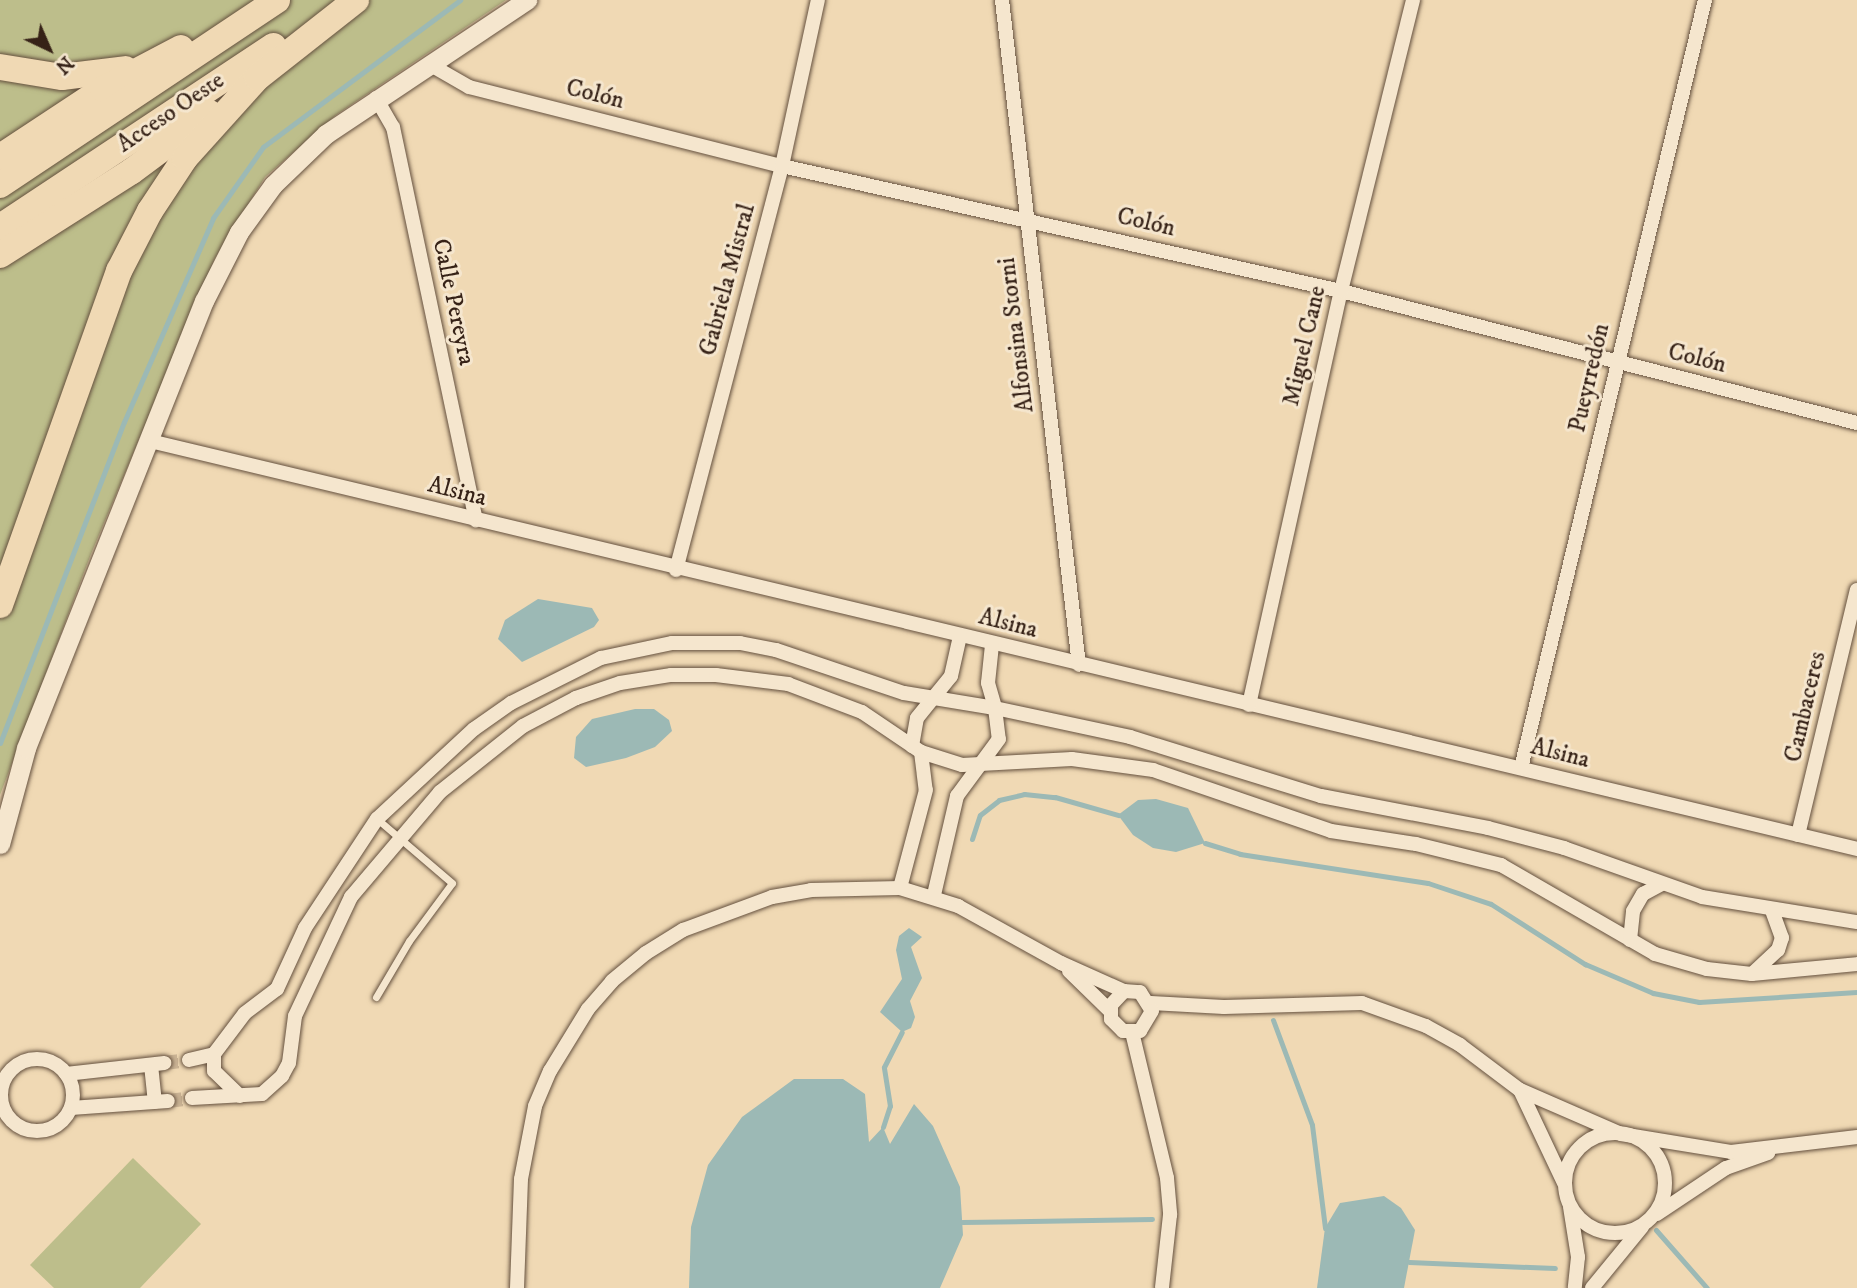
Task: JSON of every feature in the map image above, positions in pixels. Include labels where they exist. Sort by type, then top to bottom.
[{"type":"highway","points":[[0,157],[145,65],[271,0]]},
{"type":"highway","name":"Acceso Oeste","points":[[0,185],[277,0]]},
{"type":"highway","name":"Acceso Oeste","points":[[0,227],[342,0]]},
{"type":"highway","points":[[0,255],[132,171],[356,0]]},
{"type":"highway","points":[[0,67],[62,77],[145,65]]},
{"type":"highway","points":[[0,605],[119,271],[150,211],[185,158],[257,78]]},
{"type":"street","points":[[0,844],[26,748],[204,301],[239,232],[273,185],[326,135],[376,98],[527,0]]},
{"type":"street","name":"Gabriela Mistral","points":[[676,570],[782,166],[818,0]]},
{"type":"street","name":"Alfonsina Storni","points":[[1002,0],[1079,665]]},
{"type":"street","name":"Miguel Cane","points":[[1249,705],[1341,291],[1413,0]]},
{"type":"street","name":"Pueyrredón","points":[[1521,768],[1705,0]]},
{"type":"street","name":"Colón","points":[[429,64],[469,87],[782,166],[1026,218],[1341,291],[1857,423]]},
{"type":"street","name":"Calle Pereyra","points":[[376,98],[393,127],[476,520]]},
{"type":"street","name":"Alsina","points":[[150,441],[676,570],[1857,849]]},
{"type":"street","name":"Cambaceres","points":[[1798,835],[1857,590]]},
{"type":"street","points":[[900,888],[926,790],[917,749],[917,718],[937,697],[955,664],[960,636]]},
{"type":"street","points":[[240,1096],[214,1071],[214,1054],[227,1032],[264,1002],[283,977],[305,928],[377,819],[439,758],[511,703],[601,658],[672,643],[740,643],[776,650],[904,693],[995,708],[1130,737],[1321,796],[1513,834],[1597,858],[1662,884],[1772,911],[1857,922]]},
{"type":"street","points":[[934,895],[953,806],[999,739],[988,683],[992,645]]},
{"type":"street","points":[[192,1098],[262,1094],[282,1076],[307,986],[351,897],[399,836],[440,793],[523,726],[576,698],[620,683],[671,675],[716,675],[788,684],[862,712],[917,749],[941,760],[983,764],[1072,759],[1153,770],[1331,831],[1416,844],[1501,864],[1630,940],[1681,963],[1752,974],[1857,964]]},
{"type":"street","points":[[1630,940],[1633,911],[1643,894],[1662,884]]},
{"type":"street","points":[[517,1288],[521,1178],[535,1106],[565,1043],[612,981],[646,953],[684,930],[735,909],[811,890],[900,888],[934,895],[1060,963],[1124,991],[1140,992],[1151,1003],[1224,1007],[1362,1003],[1393,1013],[1461,1045],[1520,1090],[1650,1147],[1662,1168],[1664,1192],[1650,1220],[1592,1288]]},
{"type":"street","points":[[1752,974],[1779,950],[1782,938],[1772,911]]},
{"type":"street","points":[[1060,963],[1110,1011],[1116,1026],[1132,1032],[1147,1026],[1151,1003]]},
{"type":"street","points":[[283,977],[307,986]]},
{"type":"street","points":[[1110,1011],[1114,999],[1124,991]]},
{"type":"street","points":[[1132,1032],[1167,1178],[1170,1215],[1162,1288]]},
{"type":"street","points":[[189,1060],[214,1054]]},
{"type":"street","points":[[33,1059],[57,1065],[66,1074],[72,1084],[71,1108],[57,1125],[35,1131],[14,1123],[2,1104],[1,1092],[11,1070],[33,1059]]},
{"type":"street","points":[[66,1074],[158,1064],[162,1101],[71,1108]]},
{"type":"street","points":[[1520,1090],[1561,1170],[1578,1257],[1575,1288]]},
{"type":"street","points":[[1788,1146],[1726,1168],[1635,1229],[1602,1232],[1587,1225],[1567,1198],[1569,1166],[1577,1152],[1590,1141],[1621,1134],[1731,1152],[1857,1137]]},
{"type":"lane","points":[[376,997],[409,941],[452,883],[377,819]]},
{"type":"green space","points":[[0,0],[506,0],[336,115],[265,177],[215,258],[91,554],[0,795]]},
{"type":"green space","points":[[133,1158],[201,1224],[140,1288],[54,1288],[30,1265]]},
{"type":"water","points":[[538,599],[592,608],[599,620],[594,627],[522,662],[498,639],[505,620]]},
{"type":"water","points":[[635,709],[654,709],[669,720],[672,731],[655,747],[626,758],[586,767],[574,758],[576,737],[592,719]]},
{"type":"water","points":[[1156,799],[1188,808],[1205,843],[1176,852],[1153,848],[1133,835],[1118,815],[1138,800]]},
{"type":"water","points":[[909,928],[922,937],[911,947],[922,978],[910,1001],[915,1017],[911,1028],[902,1032],[880,1012],[902,979],[896,950],[899,936]]},
{"type":"water","points":[[794,1079],[843,1079],[865,1094],[869,1142],[883,1127],[890,1144],[914,1104],[933,1126],[960,1187],[963,1235],[940,1288],[689,1288],[691,1227],[708,1165],[742,1117]]},
{"type":"water","points":[[1384,1196],[1401,1208],[1415,1230],[1404,1288],[1317,1288],[1325,1228],[1340,1203]]},
{"type":"waterway","points":[[0,743],[124,422],[213,218],[263,147],[460,0]]},
{"type":"waterway","points":[[972,839],[980,815],[999,800],[1024,794],[1055,797],[1118,815]]},
{"type":"waterway","points":[[1205,843],[1240,854],[1428,883],[1491,904],[1585,964],[1653,993],[1699,1002],[1857,992]]},
{"type":"waterway","points":[[1273,1020],[1312,1125],[1325,1228]]},
{"type":"waterway","points":[[883,1127],[890,1106],[884,1067],[902,1032]]},
{"type":"waterway","points":[[962,1222],[1152,1219]]},
{"type":"waterway","points":[[1656,1230],[1707,1288]]},
{"type":"waterway","points":[[1409,1262],[1555,1268]]},
{"type":"tunnel","points":[[164,1063],[189,1060]]},
{"type":"tunnel","points":[[168,1101],[192,1098]]}]
